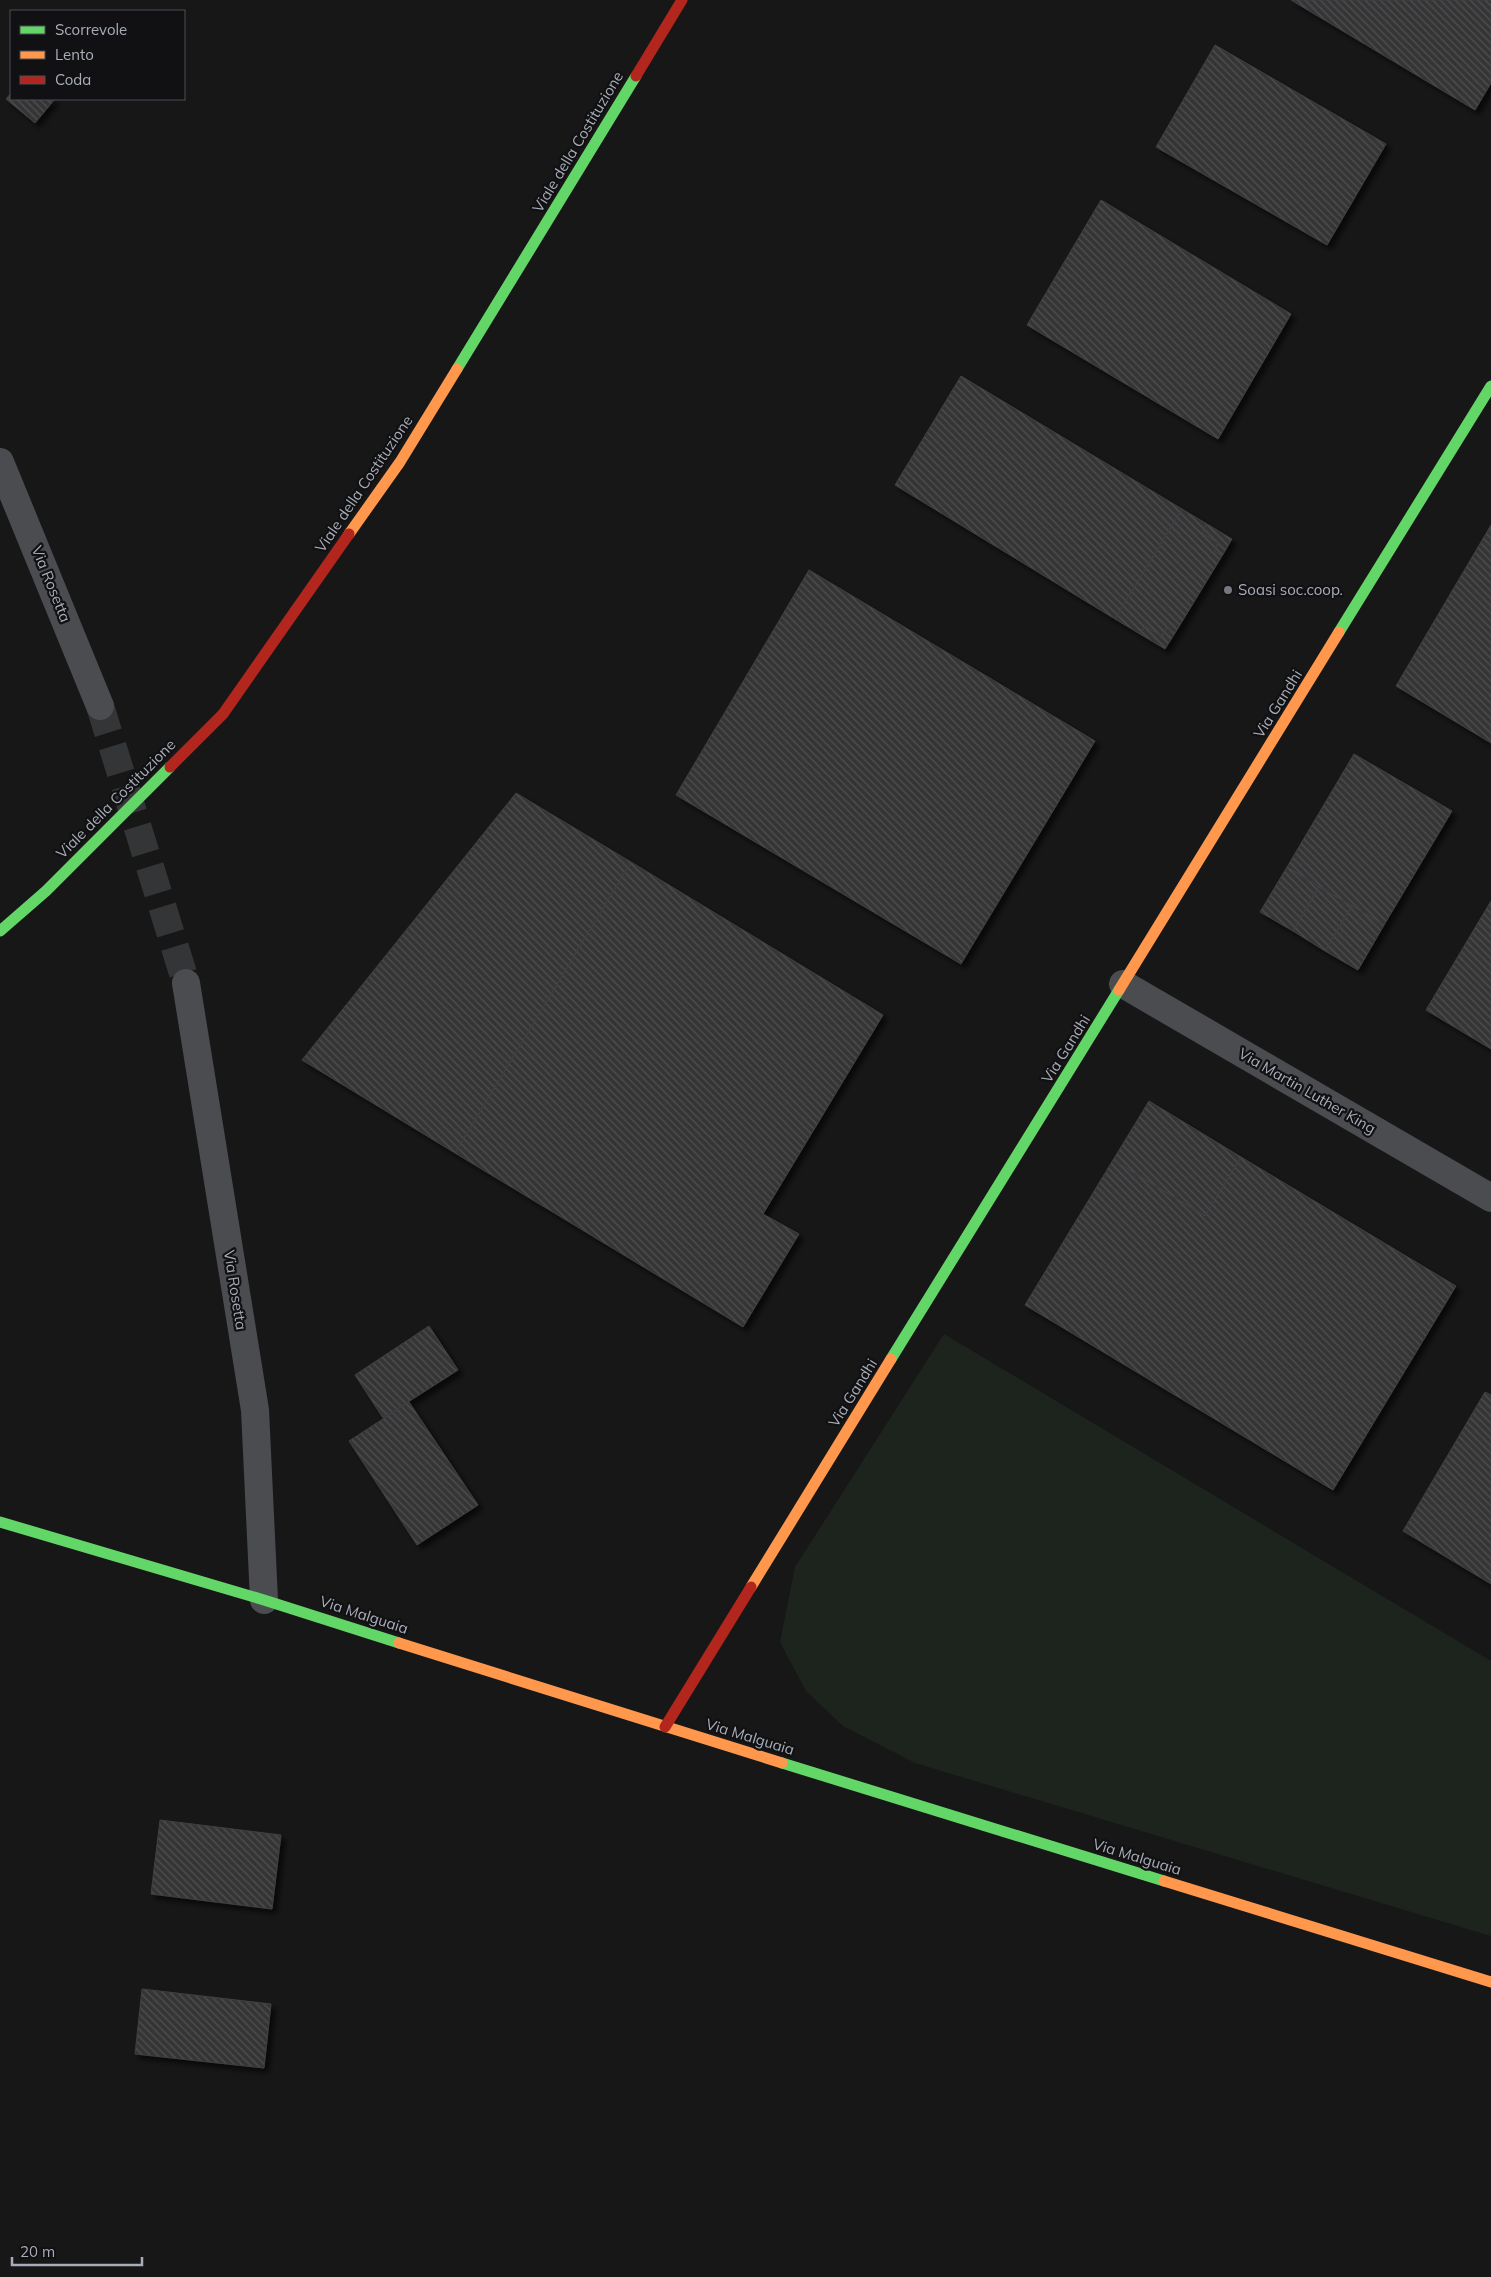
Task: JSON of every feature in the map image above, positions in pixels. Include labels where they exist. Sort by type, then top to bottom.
[{"type":"street","name":"Viale della Costituzione","points":[[0,931],[46,891],[223,714],[400,462],[682,0]]},
{"type":"street","name":"Via Gandhi","points":[[665,1727],[1491,386]]},
{"type":"street","name":"Via Rosetta","points":[[0,462],[100,706]]},
{"type":"street","name":"Via Rosetta","points":[[186,983],[255,1410],[264,1600]]},
{"type":"street","name":"Via Martin Luther King","points":[[1123,984],[1491,1198]]},
{"type":"street","name":"Via Malguaia","points":[[0,1522],[264,1600],[665,1727],[1491,1982]]},
{"type":"shaded area","points":[[944,1334],[1491,1661],[1491,1936],[915,1763],[843,1726],[806,1691],[780,1642],[795,1567]]},
{"type":"building","points":[[1291,0],[1491,0],[1491,83],[1475,110]]},
{"type":"building","points":[[1215,45],[1386,144],[1327,245],[1156,147]]},
{"type":"building","points":[[10,94],[10,100],[54,100],[35,123],[6,99]]},
{"type":"building","points":[[1101,200],[1291,314],[1218,439],[1027,325]]},
{"type":"building","points":[[961,376],[1182,509],[1115,619],[895,485]]},
{"type":"building","points":[[1182,509],[1207,524],[1202,533],[1218,543],[1214,551],[1222,556],[1175,633],[1167,628],[1162,636],[1145,626],[1140,634],[1115,619]]},
{"type":"building","points":[[1207,524],[1232,539],[1222,556],[1214,551],[1218,543],[1202,533]]},
{"type":"building","points":[[1491,525],[1491,743],[1396,686]]},
{"type":"building","points":[[809,570],[1095,741],[961,964],[676,795]]},
{"type":"building","points":[[1145,626],[1162,636],[1167,628],[1175,633],[1165,649],[1140,634]]},
{"type":"building","points":[[1354,754],[1452,811],[1384,925],[1287,867]]},
{"type":"building","points":[[516,793],[631,862],[455,1153],[302,1060]]},
{"type":"building","points":[[631,862],[883,1015],[763,1214],[799,1234],[743,1327],[455,1153]]},
{"type":"building","points":[[1287,867],[1319,887],[1293,931],[1260,912]]},
{"type":"building","points":[[1319,887],[1352,906],[1325,951],[1293,931]]},
{"type":"building","points":[[1491,901],[1491,1049],[1426,1010]]},
{"type":"building","points":[[1352,906],[1384,925],[1358,970],[1325,951]]},
{"type":"building","points":[[1149,1101],[1241,1157],[1205,1216],[1113,1160]]},
{"type":"building","points":[[1241,1157],[1456,1286],[1333,1490],[1025,1305],[1113,1160],[1205,1216]]},
{"type":"building","points":[[429,1326],[458,1370],[383,1418],[355,1375]]},
{"type":"building","points":[[1485,1392],[1491,1395],[1491,1584],[1403,1531]]},
{"type":"building","points":[[409,1402],[478,1505],[417,1545],[349,1441]]},
{"type":"building","points":[[160,1820],[281,1835],[272,1909],[151,1894]]},
{"type":"building","points":[[142,1989],[271,2004],[264,2068],[135,2054]]},
{"type":"tunnel","points":[[100,706],[186,983]]},
{"type":"traffic: fast","points":[[457,369],[636,76]]},
{"type":"traffic: fast","points":[[1339,632],[1491,386]]},
{"type":"traffic: fast","points":[[0,931],[46,891],[170,767]]},
{"type":"traffic: fast","points":[[891,1359],[1119,990]]},
{"type":"traffic: fast","points":[[0,1522],[264,1600],[399,1643]]},
{"type":"traffic: fast","points":[[782,1763],[1164,1881]]},
{"type":"traffic: slow","points":[[349,534],[400,462],[457,369]]},
{"type":"traffic: slow","points":[[1119,990],[1339,632]]},
{"type":"traffic: slow","points":[[751,1587],[891,1359]]},
{"type":"traffic: slow","points":[[399,1643],[782,1763]]},
{"type":"traffic: slow","points":[[1164,1881],[1491,1982]]},
{"type":"traffic: jam","points":[[636,76],[682,0]]},
{"type":"traffic: jam","points":[[170,767],[223,714],[349,534]]},
{"type":"traffic: jam","points":[[665,1727],[751,1587]]},
{"type":"place","name":"Soasi soc.coop.","points":[[1228,590]]}]
